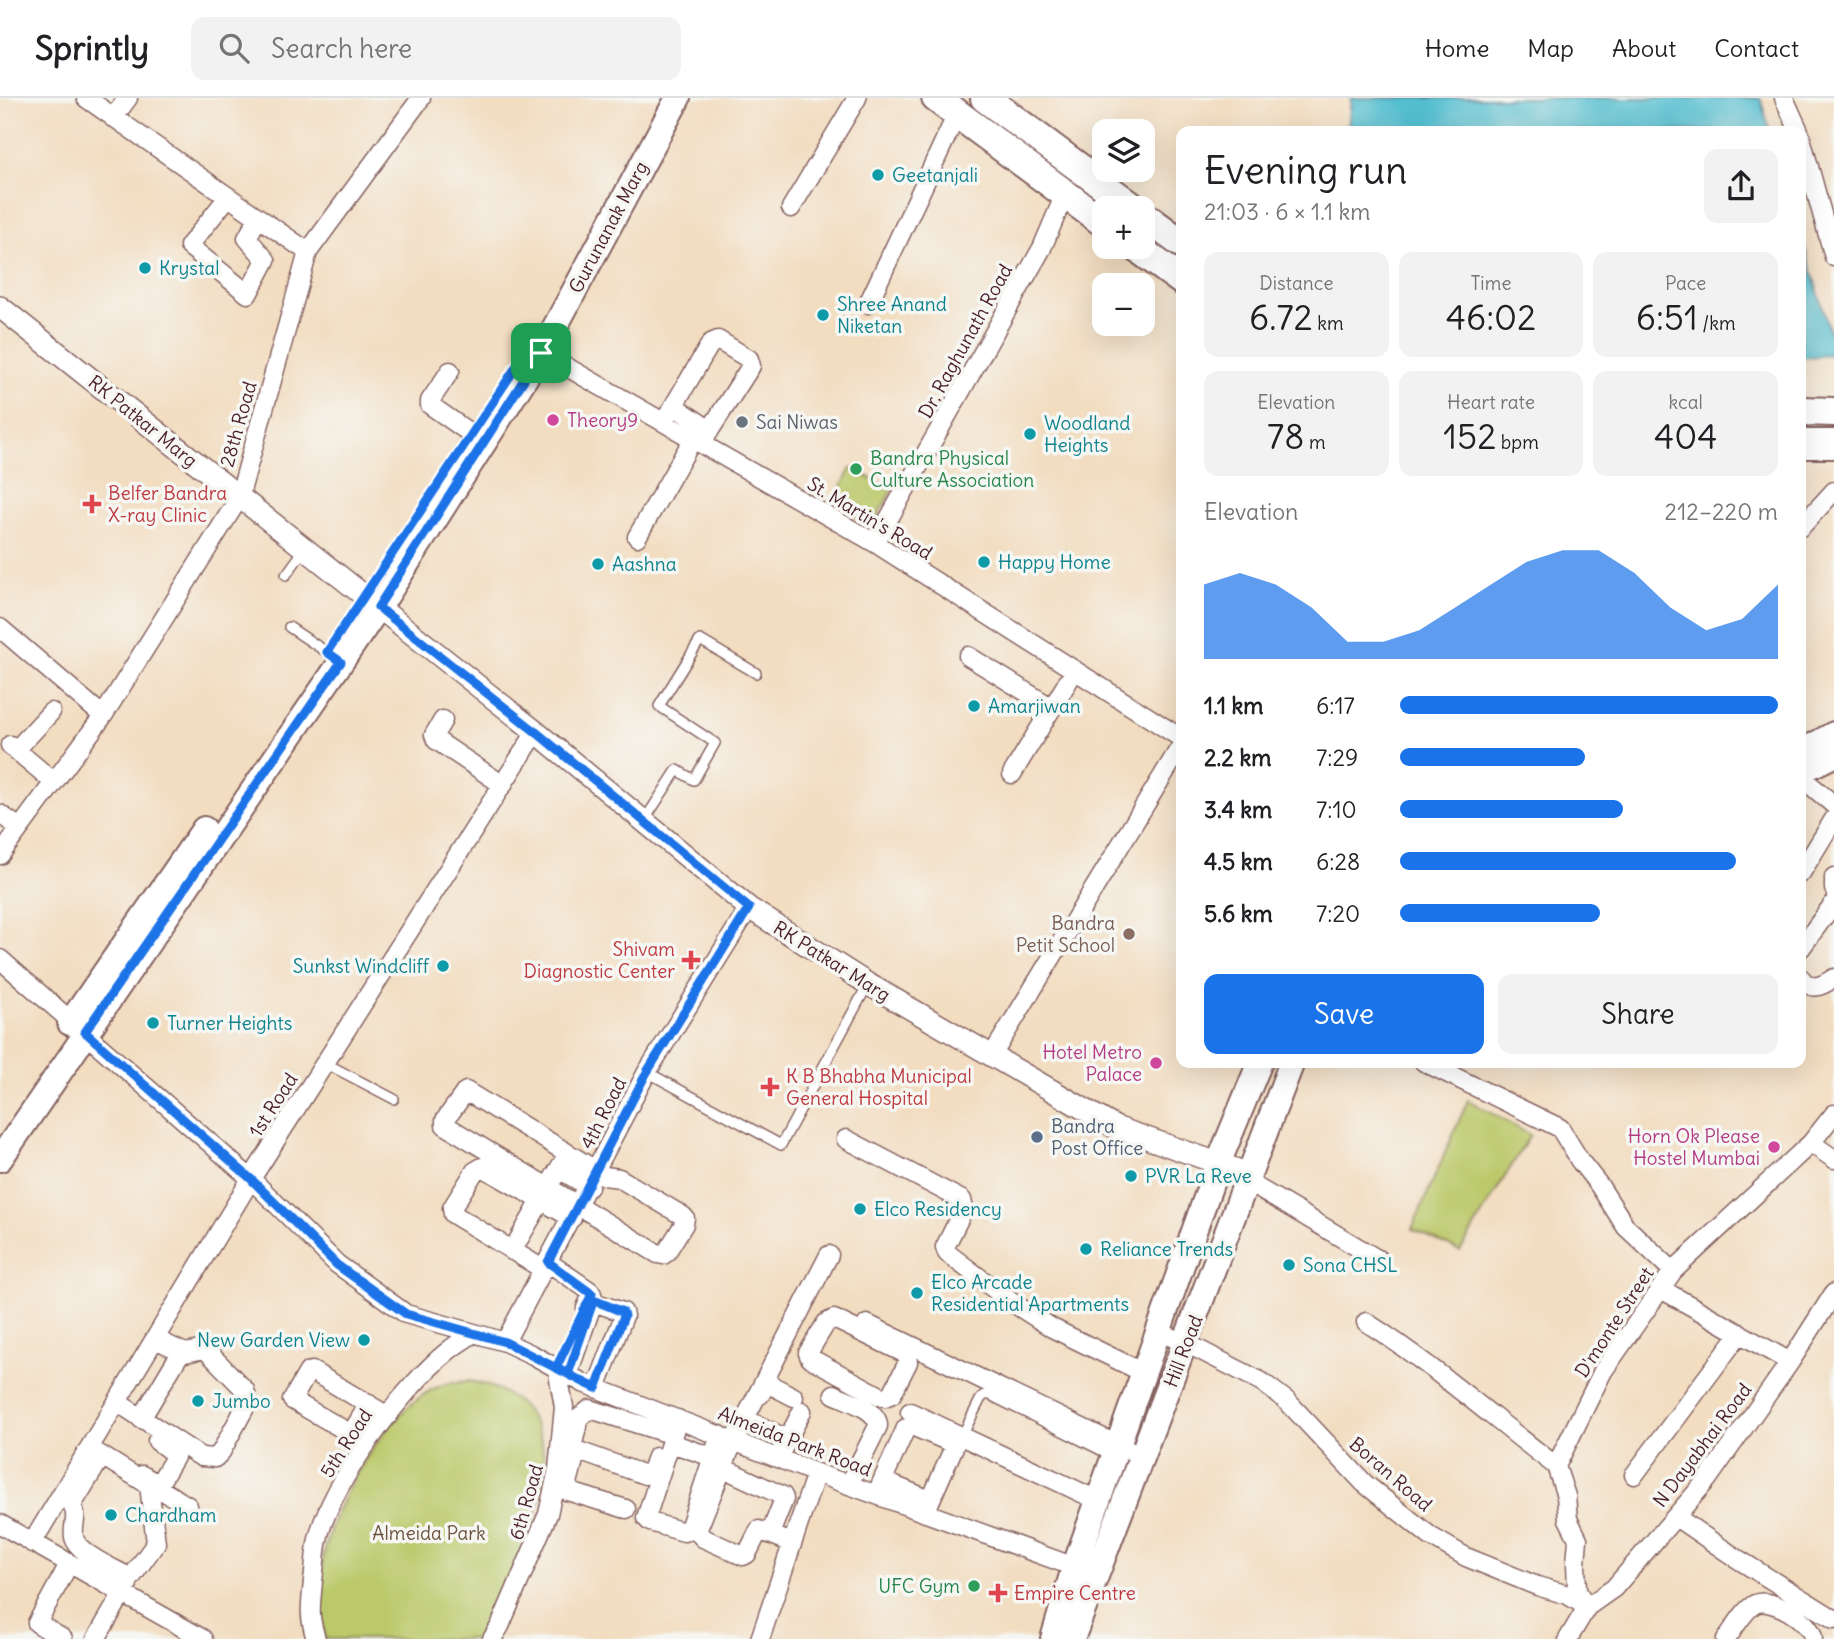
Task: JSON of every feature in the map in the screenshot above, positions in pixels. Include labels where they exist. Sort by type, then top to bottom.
[{"type":"main road","name":"Gurunanak Marg","points":[[535,350],[662,98]]},
{"type":"main road","name":"Gurunanak Marg","points":[[0,1129],[79,1026],[334,657],[535,350],[678,98]]},
{"type":"main road","points":[[985,98],[1118,196]]},
{"type":"main road","points":[[946,106],[1092,214]]},
{"type":"main road","points":[[1155,224],[1176,239]]},
{"type":"main road","points":[[1152,259],[1176,276]]},
{"type":"main road","points":[[1806,411],[1834,412]]},
{"type":"main road","points":[[1806,444],[1834,444]]},
{"type":"main road","points":[[1806,749],[1834,734]]},
{"type":"main road","points":[[1806,769],[1834,755]]},
{"type":"main road","name":"Gurunanak Marg","points":[[0,1159],[79,1026]]},
{"type":"main road","name":"Hill Road","points":[[1073,1639],[1099,1501],[1218,1164],[1258,1068]]},
{"type":"main road","name":"Hill Road","points":[[1053,1639],[1142,1456],[1290,1068]]},
{"type":"street","points":[[86,98],[307,252]]},
{"type":"street","points":[[113,118],[128,98]]},
{"type":"street","name":"28th Road","points":[[7,839],[103,716],[239,498],[307,252],[421,98]]},
{"type":"street","points":[[792,208],[857,98]]},
{"type":"street","points":[[1784,98],[1797,126]]},
{"type":"street","points":[[868,304],[946,106]]},
{"type":"street","points":[[1806,156],[1834,257]]},
{"type":"street","name":"Dr. Raghunath Road","points":[[875,543],[1042,248],[1065,194]]},
{"type":"street","points":[[228,197],[189,246],[248,294],[267,260],[247,238],[258,218]]},
{"type":"street","name":"RK Patkar Marg","points":[[0,307],[536,732],[749,908],[868,984],[1115,1128],[1218,1164],[1248,1178]]},
{"type":"street","points":[[637,537],[751,366],[750,359],[718,340],[711,343],[664,422]]},
{"type":"street","name":"St. Martin's Road","points":[[535,350],[664,422],[701,438],[875,543],[1176,735]]},
{"type":"street","points":[[450,370],[429,401],[430,405],[477,439]]},
{"type":"street","points":[[674,407],[701,438]]},
{"type":"street","points":[[1806,522],[1834,491]]},
{"type":"street","points":[[0,628],[103,716]]},
{"type":"street","points":[[968,656],[1052,708]]},
{"type":"street","points":[[1012,774],[1075,670]]},
{"type":"street","points":[[51,712],[13,748],[54,782]]},
{"type":"street","points":[[443,720],[434,735],[436,740],[503,785]]},
{"type":"street","name":"1st Road","points":[[32,1543],[97,1449],[155,1339],[251,1179],[536,732]]},
{"type":"street","points":[[991,1057],[1176,754]]},
{"type":"street","points":[[1806,781],[1834,805]]},
{"type":"street","points":[[0,814],[7,839]]},
{"type":"street","points":[[1806,865],[1834,819]]},
{"type":"street","points":[[1834,877],[1834,889]]},
{"type":"street","points":[[1806,941],[1834,903]]},
{"type":"street","name":"4th Road","points":[[505,1342],[597,1178],[647,1072],[749,908]]},
{"type":"street","points":[[0,958],[251,1179],[337,1265],[406,1314],[505,1342]]},
{"type":"street","points":[[1806,983],[1816,987],[1822,986],[1834,978]]},
{"type":"street","points":[[1436,1068],[1560,1128],[1626,1227],[1673,1271]]},
{"type":"street","points":[[545,1194],[445,1125],[445,1120],[466,1091],[564,1161],[597,1178],[619,1178],[685,1218],[666,1253],[661,1255],[545,1194],[479,1167],[452,1208],[453,1214],[512,1251],[546,1266],[592,1294],[562,1371]]},
{"type":"street","name":"D'monte Street","points":[[1556,1466],[1603,1371],[1673,1271],[1811,1143],[1834,1114]]},
{"type":"street","points":[[846,1139],[962,1200],[964,1209],[945,1247],[947,1254],[1010,1301],[1052,1328],[1144,1373]]},
{"type":"street","points":[[1811,1143],[1834,1159]]},
{"type":"street","points":[[512,1251],[564,1161]]},
{"type":"street","points":[[1248,1178],[1380,1260]]},
{"type":"street","points":[[746,1419],[829,1255]]},
{"type":"street","points":[[1661,1289],[1790,1362]]},
{"type":"street","name":"N Dayabhai Road","points":[[1587,1607],[1614,1588],[1707,1480],[1790,1362],[1834,1293]]},
{"type":"street","points":[[562,1371],[574,1353],[592,1304],[596,1301],[624,1314],[596,1388]]},
{"type":"street","points":[[834,1319],[901,1351],[906,1354],[908,1362],[892,1394],[885,1397],[810,1358],[808,1353],[811,1346],[826,1322],[834,1319]]},
{"type":"street","points":[[1366,1322],[1413,1352],[1502,1426],[1556,1466],[1566,1496],[1568,1519],[1578,1539],[1577,1591],[1587,1607],[1568,1639]]},
{"type":"street","points":[[867,1324],[1116,1451],[1142,1456]]},
{"type":"street","name":"Boran Road","points":[[1159,1332],[1262,1382],[1287,1401],[1364,1483],[1430,1535],[1466,1557],[1568,1595],[1587,1607]]},
{"type":"street","name":"5th Road","points":[[316,1639],[310,1618],[318,1539],[326,1515],[368,1443],[411,1387],[447,1351],[474,1333]]},
{"type":"street","points":[[1634,1475],[1740,1334]]},
{"type":"street","points":[[788,1335],[811,1346]]},
{"type":"street","points":[[113,1418],[141,1419],[201,1457],[215,1458],[221,1452],[248,1402],[248,1395],[205,1349],[185,1353],[155,1339]]},
{"type":"street","name":"Almeida Park Road","points":[[505,1342],[670,1427],[727,1437],[816,1473],[849,1484],[880,1488],[1085,1570]]},
{"type":"street","points":[[141,1419],[181,1352]]},
{"type":"street","points":[[574,1353],[605,1364]]},
{"type":"street","points":[[368,1443],[292,1400],[307,1372],[312,1371],[388,1416]]},
{"type":"street","name":"6th Road","points":[[492,1639],[560,1489],[567,1450],[562,1371]]},
{"type":"street","points":[[778,1458],[798,1404],[767,1383],[746,1419],[727,1437],[697,1531],[700,1536],[743,1556],[759,1530],[792,1543]]},
{"type":"street","points":[[834,1394],[873,1413],[878,1421],[849,1484]]},
{"type":"street","points":[[351,1434],[369,1405]]},
{"type":"street","points":[[567,1450],[579,1418],[590,1409],[670,1427],[718,1463],[783,1496],[770,1534]]},
{"type":"street","points":[[910,1412],[1099,1501]]},
{"type":"street","points":[[113,1418],[173,1452],[175,1457],[160,1482],[156,1482]]},
{"type":"street","points":[[746,1419],[787,1439]]},
{"type":"street","points":[[880,1488],[906,1429],[912,1426],[952,1443],[954,1447],[928,1507]]},
{"type":"street","points":[[567,1450],[648,1475],[670,1427]]},
{"type":"street","points":[[670,1427],[646,1518],[650,1522],[684,1532],[689,1529],[718,1463]]},
{"type":"street","points":[[97,1449],[156,1482],[163,1491],[188,1506]]},
{"type":"street","points":[[96,1639],[156,1543],[149,1485],[97,1449]]},
{"type":"street","points":[[97,1449],[72,1505],[77,1516],[74,1538],[80,1549],[127,1586],[203,1639]]},
{"type":"street","points":[[567,1450],[628,1473]]},
{"type":"street","points":[[760,1639],[816,1473]]},
{"type":"street","points":[[560,1489],[626,1509]]},
{"type":"street","points":[[1676,1517],[1834,1619]]},
{"type":"street","points":[[0,1524],[69,1564],[127,1586]]},
{"type":"street","points":[[62,1639],[37,1623],[69,1564]]},
{"type":"street","points":[[1726,1639],[1752,1606],[1762,1602],[1789,1611],[1807,1625],[1813,1639]]},
{"type":"lane","points":[[286,575],[304,550]]},
{"type":"lane","points":[[289,627],[334,657]]},
{"type":"lane","points":[[644,821],[677,770],[694,780],[715,743],[659,706],[700,640],[755,673]]},
{"type":"lane","points":[[647,1072],[781,1145],[868,984]]},
{"type":"lane","points":[[325,1063],[394,1099]]},
{"type":"lane","points":[[962,1436],[980,1400],[985,1395],[990,1395],[1116,1451]]},
{"type":"green space","points":[[851,468],[892,490],[872,526],[832,504]]},
{"type":"green space","points":[[1468,1100],[1530,1135],[1460,1251],[1412,1229]]},
{"type":"green space","name":"Almeida Park","points":[[469,1381],[496,1389],[520,1404],[532,1419],[542,1445],[544,1473],[540,1502],[518,1561],[489,1616],[476,1639],[326,1639],[321,1605],[323,1560],[331,1528],[353,1479],[404,1410],[443,1385]]},
{"type":"water","points":[[1351,98],[1760,98],[1768,126],[1348,126]]},
{"type":"water","points":[[1806,252],[1834,346],[1834,354],[1806,357]]},
{"type":"place","name":"Geetanjali","points":[[878,175]]},
{"type":"place","name":"Krystal","points":[[145,268]]},
{"type":"place","name":"Shree Anand Niketan","points":[[823,315]]},
{"type":"place","name":"Theory9","points":[[553,420]]},
{"type":"place","name":"Sai Niwas","points":[[742,422]]},
{"type":"place","name":"Woodland Heights","points":[[1030,434]]},
{"type":"place","name":"Bandra Physical Culture Association","points":[[856,469]]},
{"type":"place","name":"Belfer Bandra X-ray Clinic","points":[[92,504]]},
{"type":"place","name":"Happy Home","points":[[984,562]]},
{"type":"place","name":"Aashna","points":[[598,564]]},
{"type":"place","name":"Amarjiwan","points":[[974,706]]},
{"type":"place","name":"Bandra Petit School","points":[[1129,934]]},
{"type":"place","name":"Shivam Diagnostic Center","points":[[691,960]]},
{"type":"place","name":"Sunkst Windcliff","points":[[443,966]]},
{"type":"place","name":"Turner Heights","points":[[153,1023]]},
{"type":"place","name":"Hotel Metro Palace","points":[[1156,1063]]},
{"type":"place","name":"K B Bhabha Municipal General Hospital","points":[[770,1087]]},
{"type":"place","name":"Bandra Post Office","points":[[1037,1137]]},
{"type":"place","name":"Horn Ok Please Hostel Mumbai","points":[[1774,1147]]},
{"type":"place","name":"PVR La Reve","points":[[1131,1176]]},
{"type":"place","name":"Elco Residency","points":[[860,1209]]},
{"type":"place","name":"Reliance Trends","points":[[1086,1249]]},
{"type":"place","name":"Sona CHSL","points":[[1289,1265]]},
{"type":"place","name":"Elco Arcade Residential Apartments","points":[[917,1293]]},
{"type":"place","name":"New Garden View","points":[[364,1340]]},
{"type":"place","name":"Jumbo","points":[[198,1401]]},
{"type":"place","name":"Chardham","points":[[111,1515]]},
{"type":"place","name":"UFC Gym","points":[[974,1586]]},
{"type":"place","name":"Empire Centre","points":[[998,1593]]},
{"type":"route","points":[[541,353],[378,607],[536,732],[749,908],[647,1072],[548,1262],[592,1294],[556,1368],[583,1383],[596,1388],[624,1316],[623,1312],[593,1302],[568,1374],[556,1368],[533,1355],[505,1342],[406,1314],[337,1265],[251,1179],[85,1032],[341,662],[327,652],[530,346],[541,353]]}]
